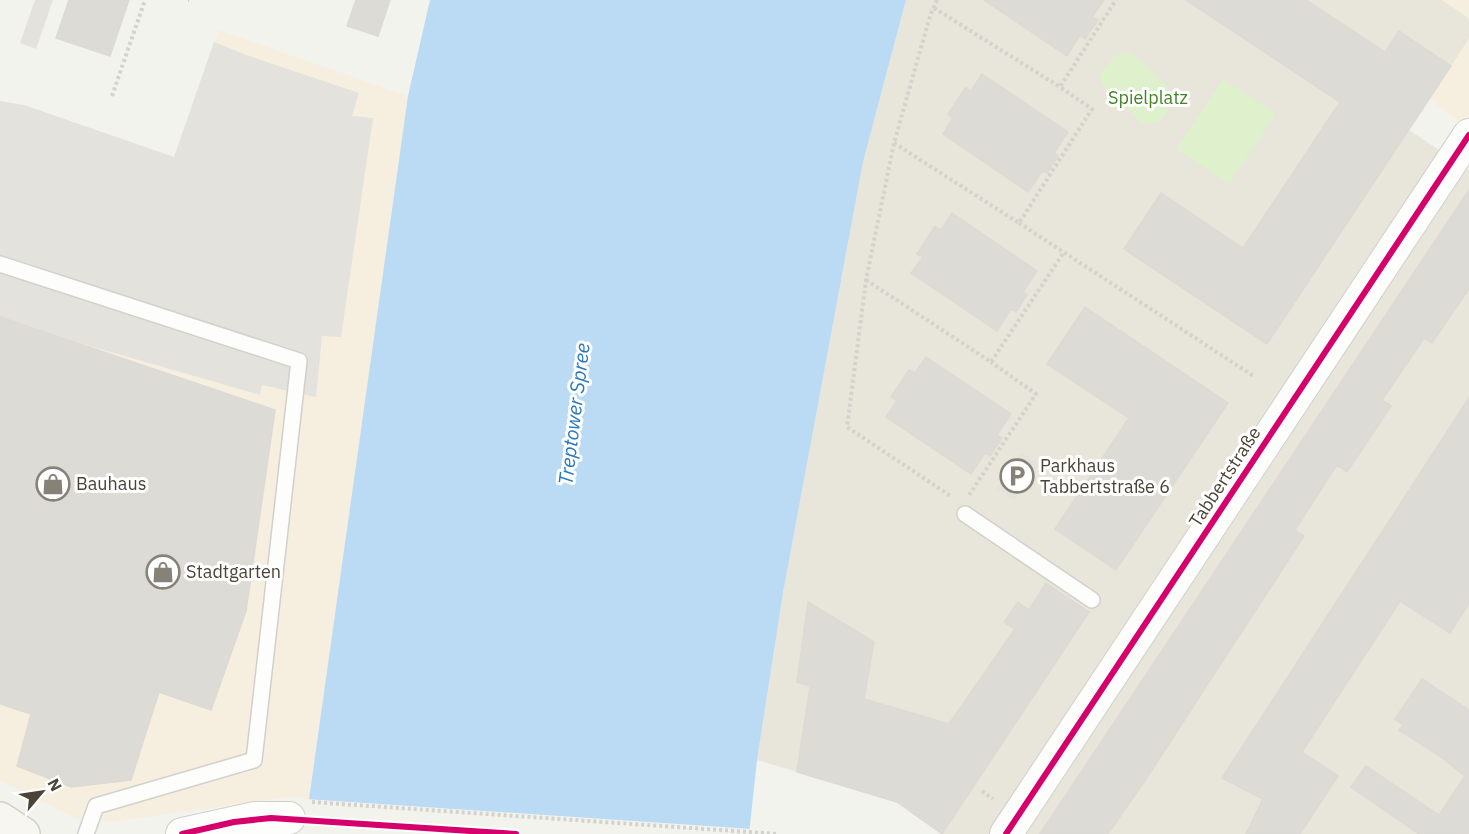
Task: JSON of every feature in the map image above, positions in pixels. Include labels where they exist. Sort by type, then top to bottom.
[{"type":"street","name":"Tabbertstraße","points":[[1006,834],[1467,142]]},
{"type":"street","points":[[182,834],[296,810]]},
{"type":"lane","points":[[0,264],[299,361],[254,760],[96,806],[86,834]]},
{"type":"lane","points":[[963,510],[1092,600]]},
{"type":"path","points":[[112,96],[145,0]]},
{"type":"path","points":[[866,280],[1036,394],[963,510],[958,501],[847,427],[866,280],[894,143],[937,0]]},
{"type":"path","points":[[1060,87],[1116,0]]},
{"type":"path","points":[[934,8],[1092,109],[1020,223]]},
{"type":"path","points":[[894,143],[1255,377]]},
{"type":"path","points":[[990,362],[1064,252]]},
{"type":"path","points":[[296,810],[778,834]]},
{"type":"shaded area","points":[[35,0],[53,0],[36,49],[20,43]]},
{"type":"shaded area","points":[[906,0],[1442,0],[1469,18],[1469,39],[1409,130],[1469,170],[1469,834],[942,834],[897,802],[757,760],[783,593],[863,162]]},
{"type":"shaded area","points":[[1442,0],[1469,0],[1469,18]]},
{"type":"shaded area","points":[[219,30],[408,96],[309,799],[291,797],[111,822],[76,819],[0,781],[0,101],[24,105],[174,157]]},
{"type":"shaded area","points":[[1469,39],[1469,131],[1430,99]]},
{"type":"shaded area","points":[[214,42],[359,93],[352,116],[373,118],[341,337],[322,336],[316,397],[262,385],[260,395],[55,336],[0,317],[0,101],[24,105],[174,157]]},
{"type":"shaded area","name":"Parkhaus Tabbertstraße 6","points":[[1021,452],[1038,464],[1014,500],[996,488]]},
{"type":"green space","name":"Spielplatz","points":[[1126,52],[1153,72],[1168,90],[1169,107],[1164,117],[1156,123],[1141,123],[1123,102],[1104,87],[1100,80],[1101,72],[1117,54]]},
{"type":"green space","points":[[1223,79],[1276,114],[1229,184],[1176,149]]},
{"type":"water","name":"Treptower Spree","points":[[430,0],[906,0],[863,162],[783,593],[757,760],[749,834],[306,834],[309,799],[408,96]]},
{"type":"pier","points":[[306,799],[752,829],[752,834],[303,834]]},
{"type":"building","points":[[69,0],[129,0],[110,56],[56,38]]},
{"type":"building","points":[[356,0],[390,0],[378,36],[347,26]]},
{"type":"building","points":[[984,0],[1104,0],[1092,17],[1098,20],[1085,39],[1080,35],[1067,56]]},
{"type":"building","points":[[1186,0],[1306,0],[1385,52],[1399,31],[1451,66],[1267,344],[1124,249],[1161,193],[1243,248],[1340,102]]},
{"type":"building","points":[[982,74],[1068,132],[1054,153],[1058,156],[1047,173],[1042,171],[1028,192],[943,134],[953,118],[948,114],[966,87],[971,91]]},
{"type":"building","points":[[1469,190],[1469,289],[1432,343],[1424,338],[1382,400],[1391,406],[1347,472],[1337,465],[1295,530],[1304,536],[1150,773],[1108,834],[1040,834]]},
{"type":"building","points":[[952,213],[1037,271],[1023,292],[1027,295],[1016,312],[1011,309],[997,331],[911,273],[923,257],[917,254],[935,226],[941,230]]},
{"type":"building","points":[[1085,307],[1228,403],[1116,570],[1055,529],[1129,418],[1047,364]]},
{"type":"building","points":[[0,317],[275,410],[246,611],[211,710],[159,692],[131,780],[71,787],[17,766],[31,714],[0,704]]},
{"type":"building","points":[[926,357],[1011,414],[997,435],[1002,438],[990,456],[985,453],[971,474],[886,417],[897,401],[891,397],[909,370],[915,373]]},
{"type":"building","points":[[1469,398],[1469,603],[1450,633],[1400,601],[1302,752],[1338,776],[1300,834],[1246,834],[1263,799],[1222,778]]},
{"type":"building","points":[[1046,583],[1089,612],[942,834],[897,802],[797,772],[810,686],[797,682],[808,602],[874,642],[864,699],[949,724],[1015,629],[1004,622],[1018,602],[1029,610]]},
{"type":"building","points":[[1422,679],[1469,710],[1469,834],[1419,834],[1351,787],[1366,766],[1439,815],[1465,776],[1441,757],[1399,730],[1403,725],[1395,719]]},
{"type":"cycle path","points":[[1006,834],[1469,135]]},
{"type":"cycle path","points":[[182,834],[234,822],[271,818],[516,834]]},
{"type":"place","name":"Parkhaus Tabbertstraße 6","points":[[1017,476]]},
{"type":"place","name":"Bauhaus","points":[[53,484]]},
{"type":"place","name":"Stadtgarten","points":[[163,572]]}]
